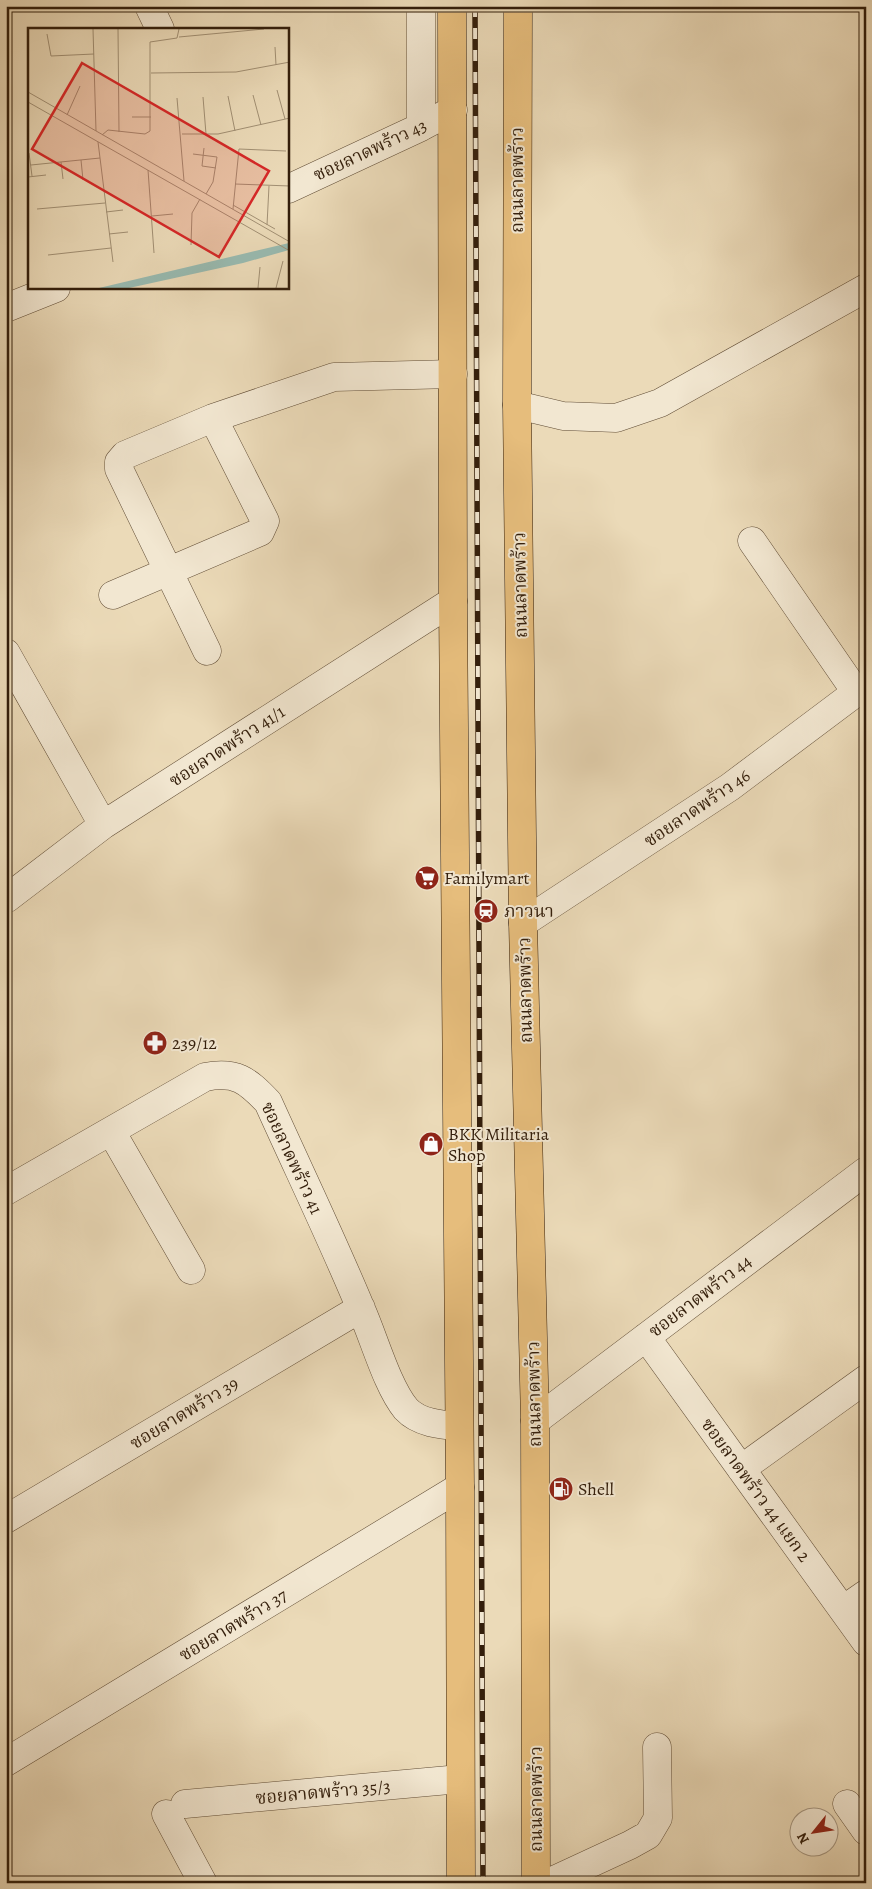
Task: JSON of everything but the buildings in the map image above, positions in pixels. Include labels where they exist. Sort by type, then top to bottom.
[{"type":"main road","points":[[452,6],[453,601],[460,1487],[460,1883]]},
{"type":"main road","name":"ถนนลาดพร้าว","points":[[518,6],[517,405],[523,923],[535,1421],[536,1883]]},
{"type":"street","points":[[149,6],[160,28]]},
{"type":"street","points":[[421,6],[421,128]]},
{"type":"street","name":"ซอยลาดพร้าว 43","points":[[289,189],[421,128],[453,110]]},
{"type":"street","points":[[517,405],[563,416],[616,418],[660,403],[866,288]]},
{"type":"street","points":[[6,308],[54,289]]},
{"type":"street","points":[[207,651],[119,470],[119,462],[125,455],[213,418],[334,377],[453,374]]},
{"type":"street","points":[[113,595],[168,570],[250,538],[260,532],[265,521],[213,418]]},
{"type":"street","points":[[752,541],[861,689]]},
{"type":"street","name":"ซอยลาดพร้าว 41/1","points":[[6,899],[103,825],[453,601]]},
{"type":"street","points":[[6,653],[103,825]]},
{"type":"street","name":"ซอยลาดพร้าว 46","points":[[523,923],[730,787],[861,689]]},
{"type":"street","name":"ซอยลาดพร้าว 41","points":[[6,1191],[205,1076],[222,1073],[234,1075],[252,1085],[268,1102],[361,1308],[397,1396],[408,1411],[439,1425],[459,1426]]},
{"type":"street","points":[[111,1131],[191,1270]]},
{"type":"street","name":"ซอยลาดพร้าว 44","points":[[535,1421],[866,1171]]},
{"type":"street","name":"ซอยลาดพร้าว 39","points":[[6,1519],[361,1308]]},
{"type":"street","name":"ซอยลาดพร้าว 44 แยก 2","points":[[646,1337],[866,1642]]},
{"type":"street","points":[[741,1469],[866,1379]]},
{"type":"street","name":"ซอยลาดพร้าว 37","points":[[6,1762],[460,1487]]},
{"type":"street","points":[[842,1610],[866,1594]]},
{"type":"street","points":[[548,1883],[648,1835],[658,1818],[656,1747]]},
{"type":"street","name":"ซอยลาดพร้าว 35/3","points":[[203,1883],[176,1809],[460,1779]]},
{"type":"street","points":[[847,1804],[866,1831]]},
{"type":"railway","points":[[475,6],[483,1883]]},
{"type":"place","name":"Familymart","points":[[427,878]]},
{"type":"place","name":"ภาวนา","points":[[486,911]]},
{"type":"place","name":"239/12","points":[[155,1043]]},
{"type":"place","name":"BKK Militaria Shop","points":[[431,1144]]},
{"type":"place","name":"Shell","points":[[561,1489]]}]
